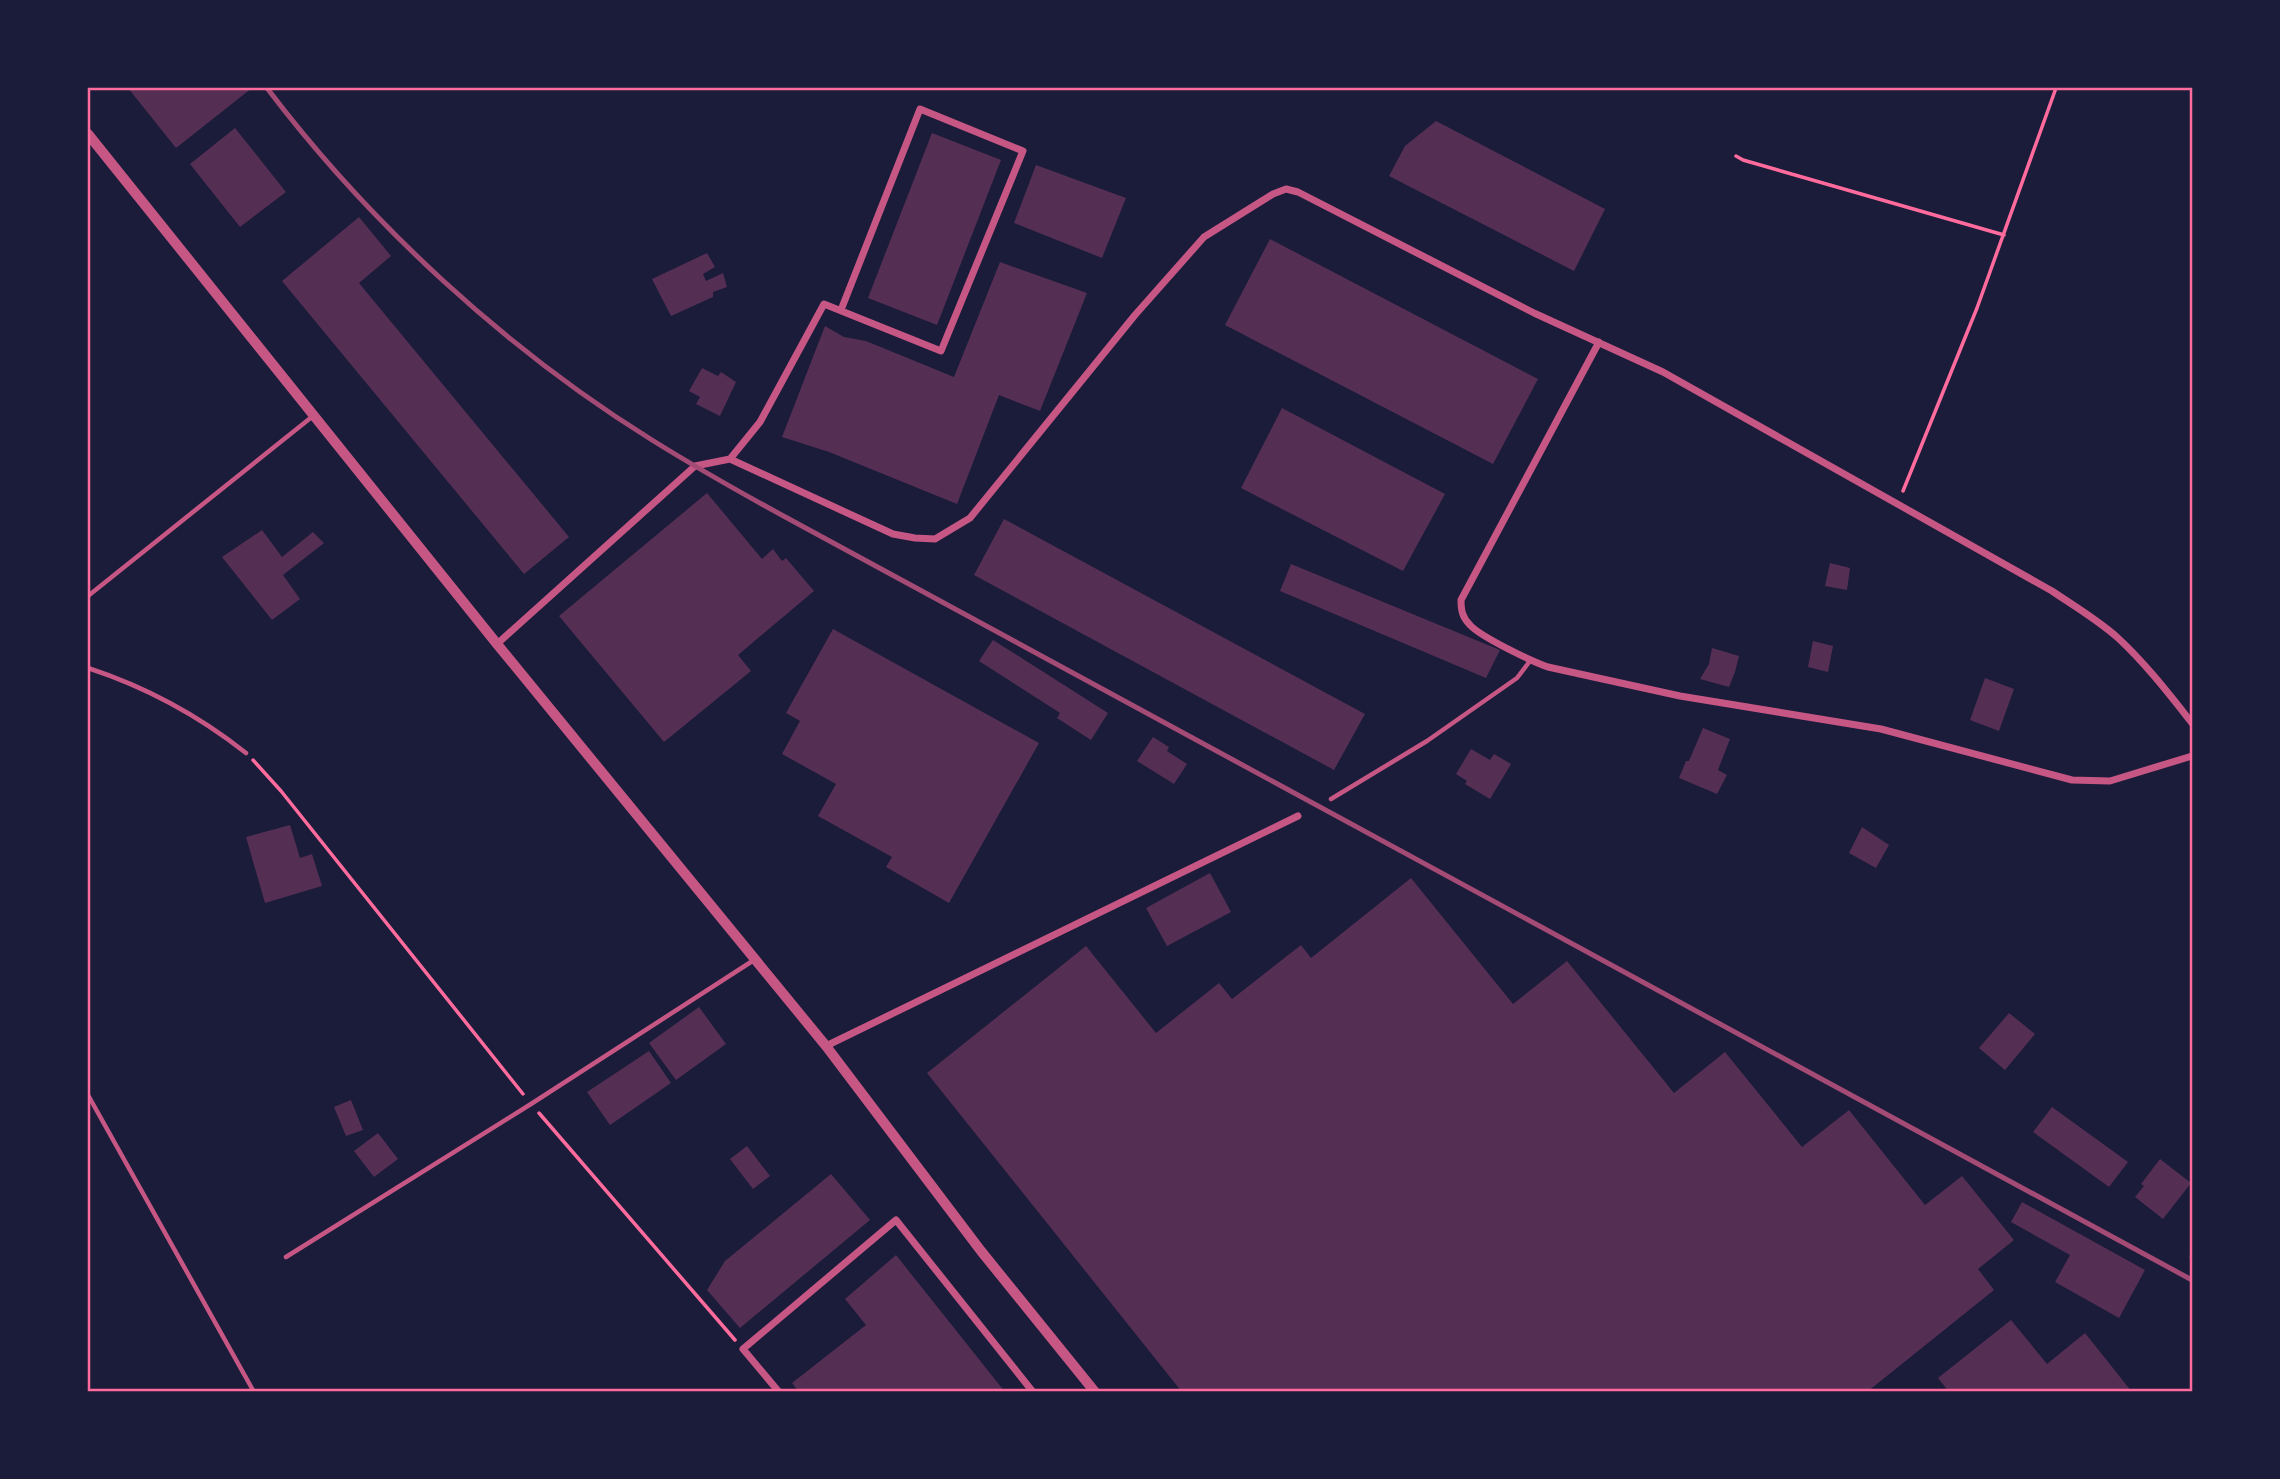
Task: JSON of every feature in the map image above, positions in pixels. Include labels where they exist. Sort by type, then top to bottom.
[{"type":"street","points":[[730,459],[760,422],[824,304],[941,351],[1023,151],[920,109],[841,310]]},
{"type":"street","points":[[88,134],[497,644],[826,1046],[981,1251],[1095,1391]]},
{"type":"street","points":[[497,644],[695,466],[730,459],[893,534],[935,539],[970,518],[1135,315],[1204,237],[1273,194],[1286,189],[1298,192],[1534,313],[1662,372],[1898,503],[2085,612],[2117,637],[2150,670],[2193,723]]},
{"type":"street","points":[[1599,342],[1461,600],[1461,612],[1471,626],[1530,661],[1548,667],[1680,696],[1881,729],[2071,780],[2110,781],[2193,756]]},
{"type":"street","points":[[826,1046],[1298,816]]},
{"type":"street","points":[[779,1391],[743,1349],[896,1220],[1033,1391]]},
{"type":"lane","points":[[88,596],[314,415]]},
{"type":"lane","points":[[1331,799],[1427,741],[1517,678],[1530,661]]},
{"type":"lane","points":[[88,668],[174,704],[214,727],[246,753]]},
{"type":"lane","points":[[286,1257],[755,960]]},
{"type":"lane","points":[[88,1095],[254,1391]]},
{"type":"path","points":[[1898,503],[1972,320],[2056,88]]},
{"type":"path","points":[[1736,156],[2004,235]]},
{"type":"path","points":[[246,753],[281,791],[531,1104],[743,1349]]},
{"type":"building","points":[[128,88],[252,88],[176,148]]},
{"type":"building","points":[[1436,121],[1605,209],[1574,271],[1389,176],[1405,146]]},
{"type":"building","points":[[235,128],[286,192],[240,227],[190,164]]},
{"type":"building","points":[[932,133],[1001,160],[937,325],[868,298]]},
{"type":"building","points":[[1036,165],[1126,198],[1102,258],[1014,223]]},
{"type":"building","points":[[359,217],[391,256],[359,283],[569,537],[524,574],[282,281]]},
{"type":"building","points":[[1270,239],[1538,379],[1493,464],[1225,325]]},
{"type":"building","points":[[707,253],[715,267],[703,274],[706,281],[723,273],[727,287],[713,292],[713,297],[671,316],[652,279]]},
{"type":"building","points":[[1000,262],[1087,293],[1040,411],[999,395],[957,504],[829,452],[782,437],[825,326],[844,337],[866,341],[954,377]]},
{"type":"building","points":[[702,368],[718,376],[721,372],[736,382],[720,416],[696,404],[700,397],[689,391]]},
{"type":"building","points":[[1282,408],[1445,494],[1403,571],[1241,488]]},
{"type":"building","points":[[707,493],[762,559],[773,549],[782,561],[786,558],[814,591],[738,655],[751,671],[664,742],[559,616]]},
{"type":"building","points":[[1004,519],[1365,714],[1334,770],[974,575]]},
{"type":"building","points":[[262,530],[282,557],[313,532],[324,543],[283,575],[300,599],[272,620],[222,557]]},
{"type":"building","points":[[1830,563],[1850,568],[1847,590],[1825,586]]},
{"type":"building","points":[[1291,564],[1500,650],[1486,678],[1280,591]]},
{"type":"building","points":[[833,629],[1039,743],[949,903],[886,867],[892,857],[818,816],[836,784],[782,754],[800,721],[786,713]]},
{"type":"building","points":[[993,640],[1108,713],[1091,740],[1057,718],[1060,713],[979,661]]},
{"type":"building","points":[[1813,641],[1833,646],[1828,672],[1808,667]]},
{"type":"building","points":[[1712,648],[1739,656],[1729,687],[1700,679],[1709,664]]},
{"type":"building","points":[[1985,678],[2014,689],[1999,731],[1970,720]]},
{"type":"building","points":[[1703,728],[1730,739],[1718,770],[1727,775],[1717,794],[1679,778]]},
{"type":"building","points":[[1153,737],[1169,747],[1167,751],[1187,764],[1174,784],[1137,761]]},
{"type":"building","points":[[1471,749],[1490,760],[1494,754],[1511,764],[1490,799],[1465,784],[1467,781],[1456,774]]},
{"type":"building","points":[[290,825],[300,858],[312,854],[322,886],[265,903],[246,837]]},
{"type":"building","points":[[1862,827],[1889,845],[1876,868],[1849,853]]},
{"type":"building","points":[[1210,873],[1231,912],[1167,946],[1146,908]]},
{"type":"building","points":[[1411,878],[1513,1004],[1567,961],[1674,1093],[1725,1052],[1802,1147],[1849,1110],[1925,1205],[1962,1176],[2014,1240],[1978,1269],[1994,1290],[1867,1392],[1182,1392],[927,1073],[1086,946],[1156,1033],[1219,983],[1232,999],[1301,945],[1311,958]]},
{"type":"building","points":[[699,1007],[726,1044],[676,1080],[649,1043]]},
{"type":"building","points":[[2009,1013],[2035,1034],[2005,1070],[1979,1048]]},
{"type":"building","points":[[649,1051],[671,1083],[610,1125],[587,1092]]},
{"type":"building","points":[[351,1100],[363,1130],[346,1136],[334,1107]]},
{"type":"building","points":[[2052,1107],[2128,1162],[2109,1187],[2033,1132]]},
{"type":"building","points":[[378,1133],[398,1159],[374,1177],[354,1151]]},
{"type":"building","points":[[747,1146],[770,1176],[753,1189],[730,1159]]},
{"type":"building","points":[[2160,1159],[2191,1183],[2163,1219],[2135,1197],[2144,1186],[2141,1184]]},
{"type":"building","points":[[831,1174],[870,1220],[740,1328],[707,1290],[725,1261]]},
{"type":"building","points":[[2022,1202],[2145,1270],[2119,1318],[2055,1282],[2070,1255],[2011,1222]]},
{"type":"building","points":[[896,1255],[1005,1392],[799,1392],[792,1383],[866,1325],[845,1299]]},
{"type":"building","points":[[2011,1320],[2047,1364],[2085,1333],[2132,1392],[1949,1392],[1938,1378]]},
{"type":"railway","points":[[267,88],[350,188],[444,281],[545,366],[652,440],[789,519],[2192,1280]]}]
